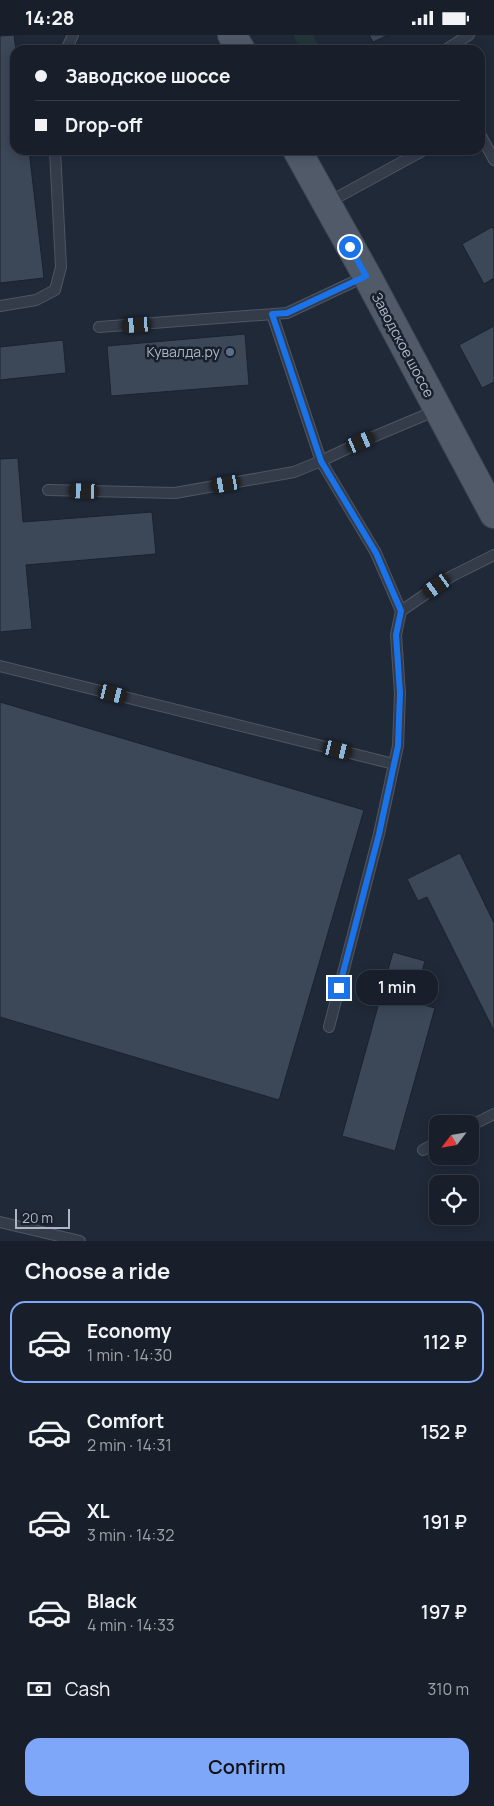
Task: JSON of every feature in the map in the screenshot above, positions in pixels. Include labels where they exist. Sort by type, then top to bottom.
[{"type":"main road","name":"Заводское шоссе","points":[[299,155],[494,514]]},
{"type":"lane","points":[[453,45],[469,35]]},
{"type":"lane","points":[[485,143],[494,160]]},
{"type":"lane","points":[[0,306],[36,300],[55,290],[61,267],[55,155]]},
{"type":"lane","points":[[326,203],[415,155]]},
{"type":"lane","points":[[98,327],[287,313],[366,276]]},
{"type":"lane","points":[[272,314],[321,461],[376,553],[401,611],[396,635],[400,693],[398,746],[379,834],[329,1027]]},
{"type":"lane","points":[[48,490],[175,493],[294,472],[438,409]]},
{"type":"lane","points":[[401,611],[452,575],[494,555]]},
{"type":"lane","points":[[0,666],[394,764]]},
{"type":"lane","points":[[479,1122],[494,1114]]},
{"type":"lane","points":[[423,1150],[429,1147]]},
{"type":"lane","points":[[0,1223],[80,1241]]},
{"type":"green space","points":[[293,35],[313,35],[318,45],[298,45]]},
{"type":"building","points":[[14,35],[15,45],[10,45],[10,155],[30,155],[44,278],[0,283],[0,36]]},
{"type":"building","points":[[369,35],[388,35],[373,42]]},
{"type":"building","points":[[492,227],[494,230],[494,278],[484,284],[462,244]]},
{"type":"building","points":[[494,326],[494,382],[482,388],[459,345]]},
{"type":"building","points":[[245,334],[249,385],[111,396],[107,346]]},
{"type":"building","points":[[63,340],[66,373],[0,380],[0,347]]},
{"type":"building","points":[[18,458],[23,522],[152,512],[156,554],[26,565],[32,629],[0,632],[0,459]]},
{"type":"building","points":[[0,702],[364,810],[279,1100],[0,1017]]},
{"type":"building","points":[[460,853],[494,923],[494,1031],[427,897],[418,901],[407,879]]},
{"type":"building","points":[[393,952],[425,961],[413,1002],[435,1008],[395,1151],[342,1136]]},
{"type":"place","name":"Кувалда.ру","points":[[230,352]]},
{"type":"route","points":[[339,988],[379,834],[398,746],[400,693],[396,635],[401,611],[376,553],[321,461],[272,314],[287,313],[366,276],[350,247]]}]
